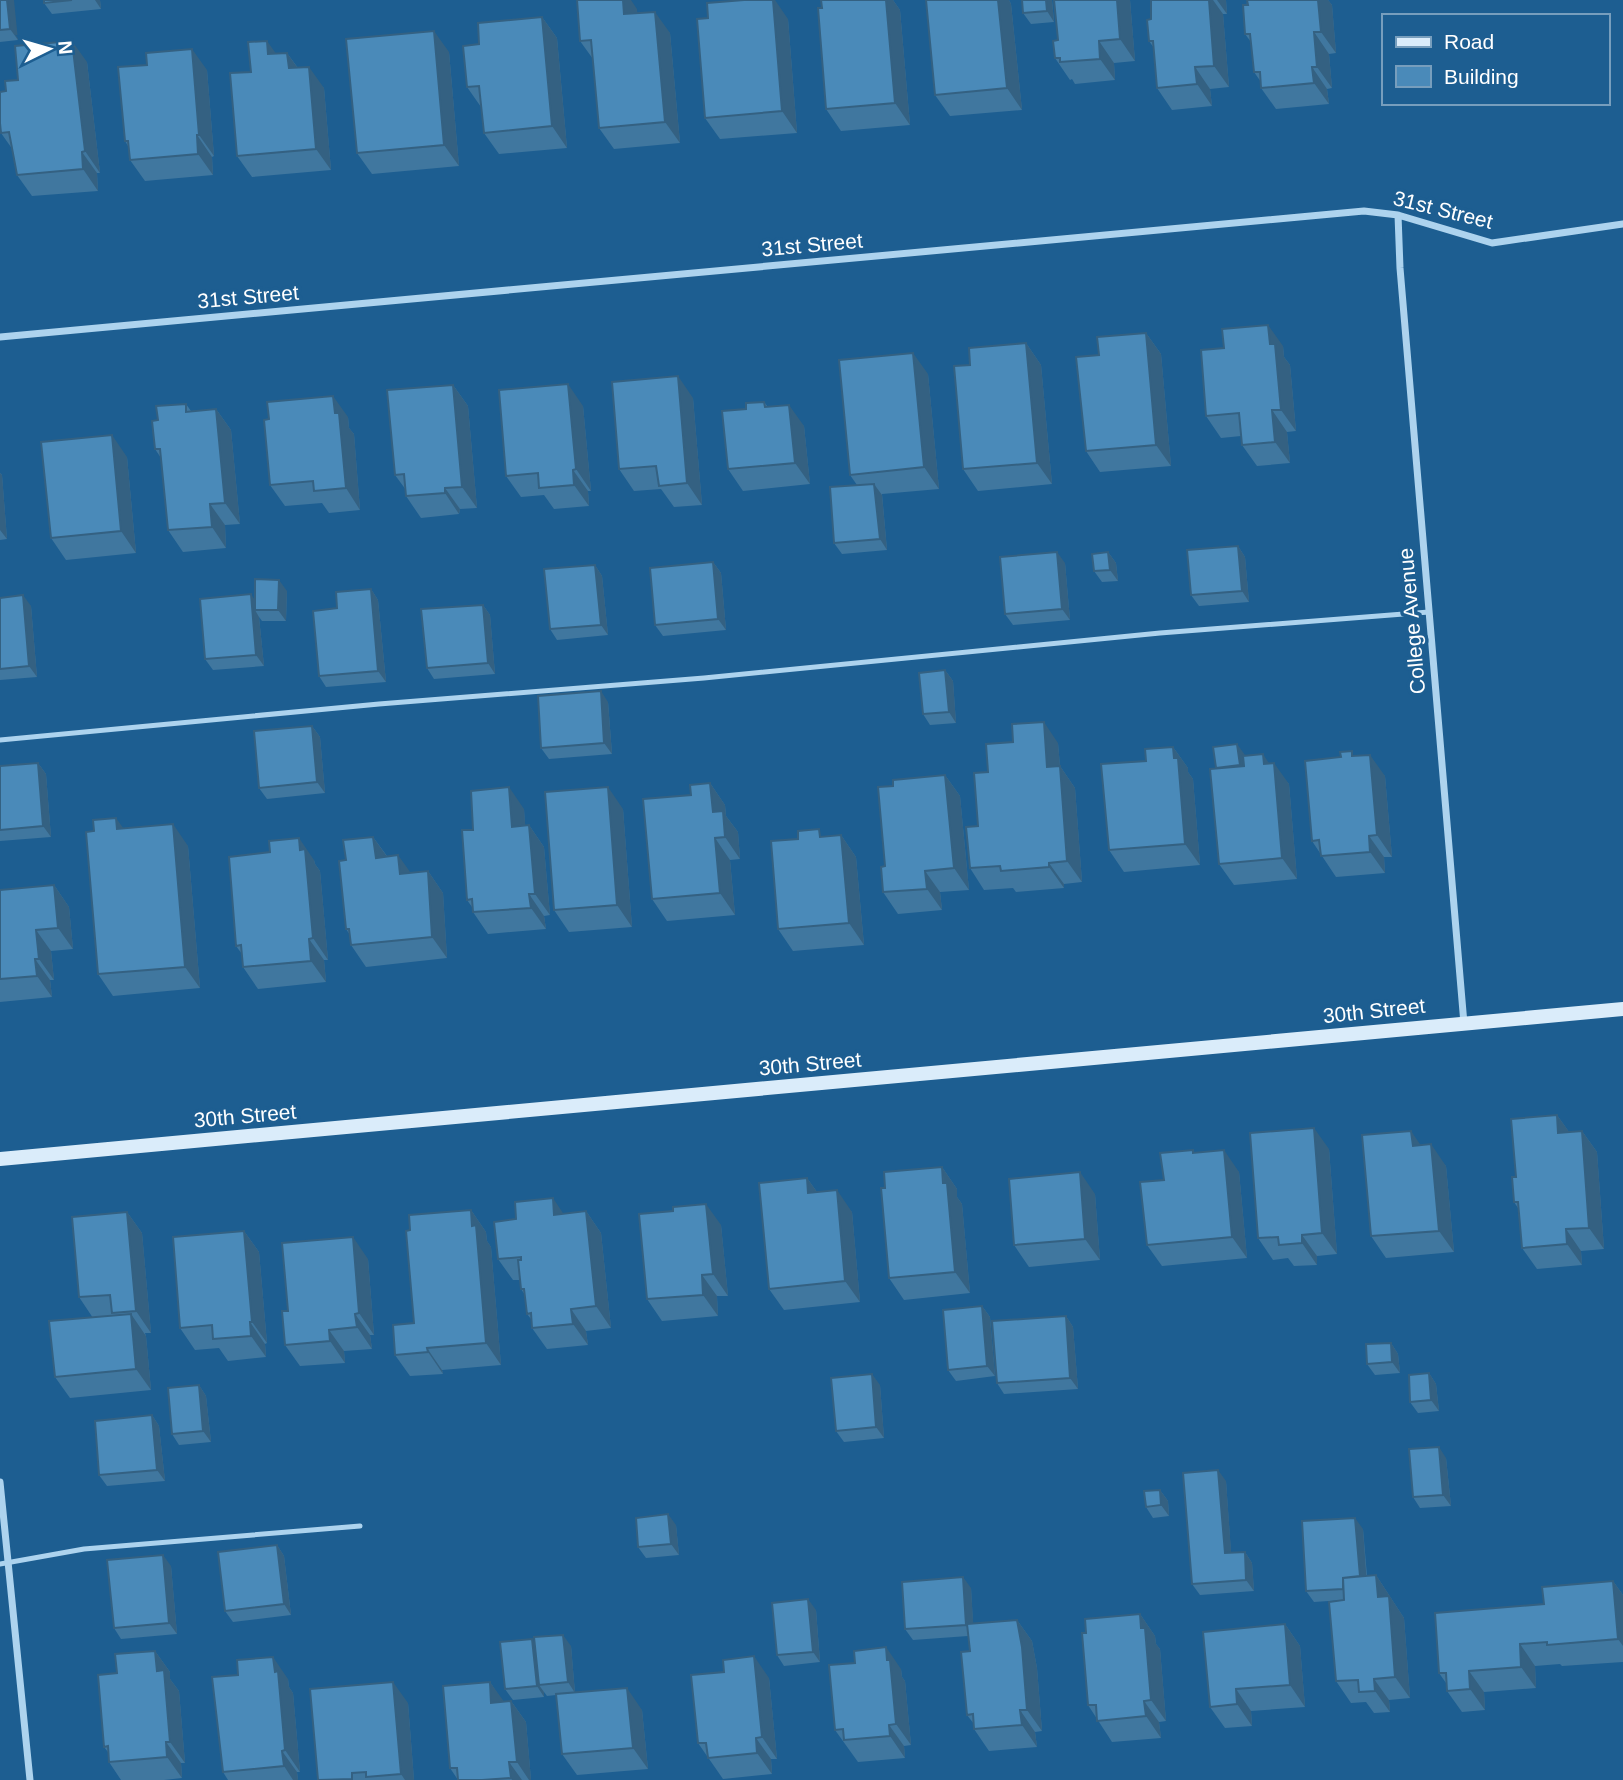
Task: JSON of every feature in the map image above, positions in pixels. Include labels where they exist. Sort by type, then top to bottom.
[{"type":"street","name":"31st Street","points":[[0,337],[1364,211],[1398,215],[1492,243],[1623,224]]},
{"type":"street","name":"College Avenue","points":[[1398,215],[1400,268],[1464,1024]]},
{"type":"street","name":"30th Street","points":[[0,1159],[1623,1009]]},
{"type":"street","points":[[0,1482],[4,1564],[30,1780]]},
{"type":"lane","points":[[0,740],[379,704],[717,677],[1160,633],[1429,612]]},
{"type":"lane","points":[[4,1564],[84,1549],[360,1526]]},
{"type":"building","points":[[0,0],[7,0],[10,29],[0,30]]},
{"type":"building","points":[[44,0],[72,0],[44,3]]},
{"type":"building","points":[[577,0],[623,0],[624,14],[655,12],[665,122],[599,128],[591,40],[580,41]]},
{"type":"building","points":[[773,0],[782,111],[705,118],[697,19],[708,18],[707,3]]},
{"type":"building","points":[[821,0],[886,0],[895,103],[826,109],[818,8],[822,8]]},
{"type":"building","points":[[926,0],[998,0],[1007,88],[935,95]]},
{"type":"building","points":[[1022,0],[1046,0],[1047,11],[1023,13]]},
{"type":"building","points":[[1054,0],[1117,0],[1120,39],[1099,41],[1100,59],[1060,62],[1060,58],[1055,58],[1053,41],[1058,40]]},
{"type":"building","points":[[1151,0],[1209,0],[1214,66],[1195,67],[1197,84],[1157,88],[1153,41],[1149,41],[1147,20],[1151,19]]},
{"type":"building","points":[[1247,0],[1318,0],[1321,32],[1314,32],[1317,67],[1312,67],[1314,83],[1261,88],[1260,72],[1254,72],[1250,34],[1245,34],[1243,5],[1248,5]]},
{"type":"building","points":[[542,17],[552,126],[484,133],[479,86],[467,87],[463,46],[479,44],[478,23]]},
{"type":"building","points":[[434,31],[444,145],[357,153],[346,39]]},
{"type":"building","points":[[72,41],[85,151],[82,152],[83,169],[17,175],[9,132],[1,133],[0,123],[0,92],[6,91],[5,81],[18,80],[15,46]]},
{"type":"building","points":[[267,41],[268,54],[287,53],[289,68],[309,67],[316,149],[237,156],[230,73],[251,72],[248,42]]},
{"type":"building","points":[[192,49],[198,154],[130,160],[128,141],[125,141],[118,67],[147,65],[146,53]]},
{"type":"building","points":[[1268,325],[1270,344],[1275,344],[1281,410],[1272,410],[1275,442],[1242,445],[1239,413],[1206,416],[1201,350],[1224,348],[1222,329]]},
{"type":"building","points":[[1146,333],[1156,445],[1086,451],[1076,357],[1099,355],[1097,337]]},
{"type":"building","points":[[1026,343],[1037,463],[963,469],[954,366],[970,365],[969,348]]},
{"type":"building","points":[[913,353],[924,467],[850,475],[839,360]]},
{"type":"building","points":[[678,376],[687,483],[659,486],[656,466],[619,469],[612,382]]},
{"type":"building","points":[[568,384],[576,469],[573,470],[574,485],[539,488],[538,473],[506,476],[499,390]]},
{"type":"building","points":[[453,385],[462,487],[445,488],[445,493],[406,496],[404,474],[395,475],[387,390]]},
{"type":"building","points":[[333,396],[335,413],[339,413],[346,488],[314,491],[313,481],[270,485],[264,420],[269,419],[267,402]]},
{"type":"building","points":[[764,402],[765,407],[789,405],[795,463],[728,469],[722,411],[746,409],[746,403]]},
{"type":"building","points":[[186,404],[186,412],[216,409],[225,503],[210,504],[212,527],[168,530],[160,449],[155,449],[152,421],[158,420],[156,406]]},
{"type":"building","points":[[112,435],[121,531],[51,538],[41,442]]},
{"type":"building","points":[[874,484],[880,539],[834,543],[830,487]]},
{"type":"building","points":[[1238,546],[1242,591],[1191,595],[1187,550]]},
{"type":"building","points":[[1057,552],[1062,609],[1005,614],[1000,557]]},
{"type":"building","points":[[1108,552],[1110,570],[1094,571],[1092,554]]},
{"type":"building","points":[[713,562],[718,619],[655,625],[650,568]]},
{"type":"building","points":[[595,565],[601,625],[550,629],[544,569]]},
{"type":"building","points":[[255,579],[279,580],[278,610],[255,610]]},
{"type":"building","points":[[371,589],[378,671],[319,676],[313,611],[337,608],[336,592]]},
{"type":"building","points":[[251,594],[256,655],[205,659],[200,599]]},
{"type":"building","points":[[23,595],[29,666],[0,669],[0,598]]},
{"type":"building","points":[[483,605],[488,663],[427,668],[421,609]]},
{"type":"building","points":[[945,670],[949,712],[923,714],[919,673]]},
{"type":"building","points":[[601,691],[604,743],[541,748],[538,696]]},
{"type":"building","points":[[1044,722],[1047,767],[1060,766],[1067,861],[1049,863],[1049,867],[1001,871],[1000,866],[970,868],[966,827],[978,826],[974,773],[988,772],[986,744],[1013,742],[1012,724]]},
{"type":"building","points":[[312,726],[317,782],[259,788],[254,731]]},
{"type":"building","points":[[1237,744],[1240,765],[1216,768],[1213,747]]},
{"type":"building","points":[[1173,747],[1174,758],[1178,758],[1185,844],[1109,850],[1101,764],[1146,761],[1145,749]]},
{"type":"building","points":[[1352,751],[1352,756],[1370,755],[1377,835],[1369,836],[1370,852],[1321,856],[1319,840],[1312,841],[1305,761],[1341,757],[1340,752]]},
{"type":"building","points":[[1263,754],[1264,764],[1274,763],[1282,858],[1219,864],[1210,769],[1244,766],[1243,756]]},
{"type":"building","points":[[38,763],[43,826],[0,830],[0,766]]},
{"type":"building","points":[[945,775],[954,868],[925,871],[927,889],[883,892],[881,867],[885,866],[878,787],[893,786],[893,780]]},
{"type":"building","points":[[710,783],[713,812],[723,811],[725,837],[715,838],[720,893],[652,899],[643,799],[691,795],[690,785]]},
{"type":"building","points":[[509,787],[512,827],[529,825],[535,894],[529,894],[531,908],[473,912],[472,899],[467,900],[462,830],[473,830],[471,791]]},
{"type":"building","points":[[608,787],[617,905],[554,910],[545,792]]},
{"type":"building","points":[[116,818],[117,829],[173,824],[185,967],[98,974],[86,832],[94,831],[93,820]]},
{"type":"building","points":[[819,829],[820,837],[841,835],[849,923],[778,929],[771,841],[798,839],[798,831]]},
{"type":"building","points":[[373,837],[376,858],[398,855],[400,874],[428,871],[432,937],[351,945],[349,929],[346,929],[339,861],[346,860],[343,840]]},
{"type":"building","points":[[299,838],[300,850],[305,849],[313,938],[309,939],[311,961],[243,967],[241,945],[236,946],[229,857],[270,852],[269,841]]},
{"type":"building","points":[[54,885],[58,928],[36,930],[39,959],[35,959],[37,976],[0,979],[0,890]]},
{"type":"building","points":[[1557,1115],[1558,1133],[1582,1131],[1589,1228],[1566,1229],[1567,1244],[1522,1248],[1518,1202],[1514,1202],[1512,1177],[1516,1177],[1511,1119]]},
{"type":"building","points":[[1314,1128],[1322,1233],[1302,1235],[1302,1243],[1279,1245],[1278,1237],[1258,1238],[1250,1133]]},
{"type":"building","points":[[1411,1131],[1413,1146],[1431,1144],[1439,1231],[1371,1236],[1362,1135]]},
{"type":"building","points":[[1193,1150],[1193,1153],[1224,1150],[1232,1237],[1147,1245],[1140,1182],[1164,1180],[1160,1153]]},
{"type":"building","points":[[942,1167],[943,1183],[947,1183],[955,1272],[889,1278],[881,1188],[885,1188],[884,1172]]},
{"type":"building","points":[[1080,1172],[1085,1239],[1014,1245],[1009,1179]]},
{"type":"building","points":[[807,1178],[808,1193],[837,1190],[845,1281],[769,1289],[759,1183]]},
{"type":"building","points":[[553,1198],[554,1215],[586,1211],[596,1306],[571,1309],[573,1324],[532,1328],[531,1313],[527,1314],[524,1289],[521,1289],[518,1260],[521,1260],[521,1257],[498,1259],[494,1222],[516,1219],[515,1202]]},
{"type":"building","points":[[706,1204],[713,1274],[702,1275],[703,1295],[647,1299],[639,1214]]},
{"type":"building","points":[[471,1210],[472,1226],[476,1225],[486,1343],[427,1348],[428,1352],[395,1355],[393,1325],[414,1323],[406,1231],[410,1230],[409,1215]]},
{"type":"building","points":[[127,1212],[136,1311],[112,1313],[110,1295],[79,1297],[72,1217]]},
{"type":"building","points":[[244,1231],[251,1336],[213,1339],[212,1325],[180,1328],[173,1237]]},
{"type":"building","points":[[353,1237],[359,1313],[355,1314],[357,1327],[329,1330],[330,1341],[285,1345],[282,1311],[288,1311],[282,1243]]},
{"type":"building","points":[[982,1306],[987,1366],[948,1370],[943,1310]]},
{"type":"building","points":[[131,1314],[136,1369],[55,1377],[49,1321]]},
{"type":"building","points":[[1066,1316],[1070,1378],[997,1383],[992,1321]]},
{"type":"building","points":[[1391,1343],[1392,1362],[1367,1364],[1366,1344]]},
{"type":"building","points":[[1429,1373],[1431,1400],[1410,1402],[1409,1375]]},
{"type":"building","points":[[872,1374],[876,1427],[836,1431],[831,1378]]},
{"type":"building","points":[[199,1385],[203,1431],[172,1434],[168,1388]]},
{"type":"building","points":[[152,1415],[157,1470],[99,1475],[95,1421]]},
{"type":"building","points":[[1439,1447],[1443,1495],[1413,1497],[1409,1449]]},
{"type":"building","points":[[1218,1470],[1225,1553],[1245,1552],[1246,1580],[1192,1584],[1183,1473]]},
{"type":"building","points":[[1160,1490],[1161,1505],[1146,1507],[1144,1491]]},
{"type":"building","points":[[668,1514],[671,1544],[638,1547],[636,1518]]},
{"type":"building","points":[[1355,1518],[1360,1576],[1343,1578],[1343,1589],[1306,1591],[1302,1521]]},
{"type":"building","points":[[277,1545],[284,1604],[225,1611],[218,1552]]},
{"type":"building","points":[[163,1555],[169,1623],[114,1628],[107,1560]]},
{"type":"building","points":[[1376,1575],[1378,1597],[1389,1596],[1395,1677],[1374,1679],[1375,1691],[1359,1692],[1358,1680],[1336,1681],[1329,1602],[1344,1600],[1343,1578]]},
{"type":"building","points":[[963,1577],[966,1625],[905,1629],[902,1582]]},
{"type":"building","points":[[1613,1581],[1618,1639],[1547,1645],[1547,1642],[1520,1644],[1521,1667],[1469,1671],[1470,1689],[1447,1691],[1446,1673],[1439,1673],[1435,1613],[1544,1604],[1542,1587]]},
{"type":"building","points":[[808,1599],[813,1652],[777,1655],[772,1603]]},
{"type":"building","points":[[1140,1614],[1141,1628],[1145,1628],[1151,1700],[1144,1701],[1146,1716],[1097,1721],[1096,1705],[1088,1705],[1082,1633],[1086,1633],[1085,1619]]},
{"type":"building","points":[[1017,1620],[1027,1710],[1020,1710],[1022,1725],[974,1729],[973,1714],[967,1715],[961,1652],[970,1651],[967,1624]]},
{"type":"building","points":[[1285,1624],[1290,1685],[1236,1689],[1237,1704],[1210,1707],[1203,1632]]},
{"type":"building","points":[[563,1635],[568,1682],[539,1685],[534,1637]]},
{"type":"building","points":[[532,1639],[537,1686],[505,1689],[500,1642]]},
{"type":"building","points":[[886,1647],[887,1660],[890,1660],[896,1724],[889,1725],[890,1736],[844,1740],[843,1729],[835,1730],[829,1665],[855,1663],[854,1651]]},
{"type":"building","points":[[155,1651],[157,1671],[164,1670],[170,1742],[166,1742],[167,1757],[109,1762],[108,1746],[104,1747],[98,1675],[117,1673],[115,1654]]},
{"type":"building","points":[[754,1656],[762,1737],[756,1738],[757,1753],[708,1758],[706,1743],[698,1743],[691,1675],[724,1672],[723,1660]]},
{"type":"building","points":[[273,1657],[275,1672],[278,1671],[284,1766],[223,1772],[212,1677],[238,1675],[237,1660]]},
{"type":"building","points":[[393,1682],[401,1774],[366,1777],[366,1772],[352,1773],[352,1779],[318,1780],[310,1689]]},
{"type":"building","points":[[490,1682],[491,1703],[511,1701],[517,1762],[509,1762],[511,1778],[458,1780],[457,1768],[450,1768],[443,1686]]},
{"type":"building","points":[[627,1688],[633,1748],[562,1754],[556,1694]]}]
